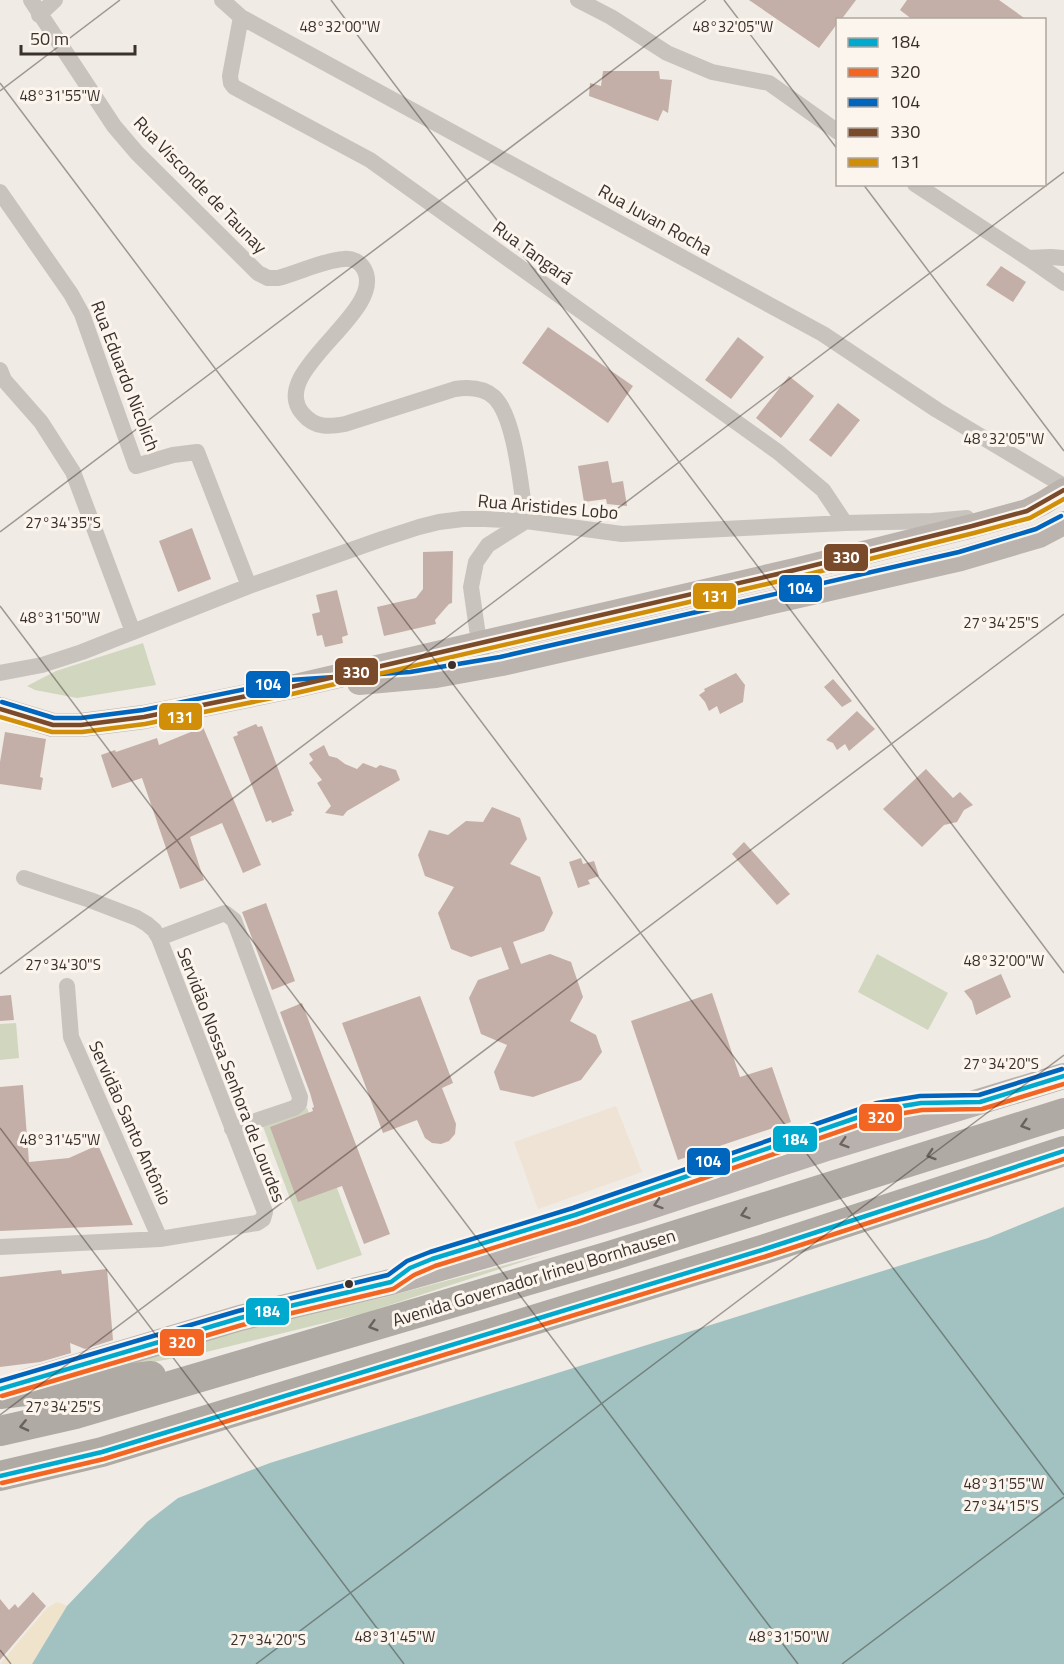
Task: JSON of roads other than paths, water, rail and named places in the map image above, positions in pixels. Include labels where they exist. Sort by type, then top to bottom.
[{"type":"highway","name":"Avenida Governador Irineu Bornhausen","points":[[0,1431],[75,1414],[610,1256],[1064,1113]]},
{"type":"highway","points":[[0,1476],[102,1452],[765,1249],[1064,1151]]},
{"type":"highway","points":[[0,1395],[238,1366]]},
{"type":"main road","points":[[0,709],[52,725],[81,725],[144,717],[291,687],[795,570],[1009,516],[1043,503],[1064,488]]},
{"type":"main road","points":[[291,687],[411,679],[486,667],[961,559],[1039,537],[1064,523]]},
{"type":"main road","points":[[0,1389],[240,1318],[391,1282],[518,1246],[1064,1076]]},
{"type":"street","name":"Rua Visconde de Taunay","points":[[31,0],[114,126],[137,153],[258,273],[268,278],[278,278],[347,258],[357,261],[363,267],[367,278],[366,293],[359,305],[307,367],[299,382],[296,393],[301,413],[312,423],[328,427],[345,424],[454,389],[468,387],[483,390],[494,397],[501,406],[511,428],[526,521]]},
{"type":"street","points":[[39,15],[55,0]]},
{"type":"street","name":"Rua Juvan Rocha","points":[[222,0],[241,16],[823,334],[937,410],[1064,488]]},
{"type":"street","points":[[578,0],[611,17],[667,53],[712,72],[769,83],[836,131]]},
{"type":"street","name":"Rua Tangará","points":[[241,16],[230,76],[234,87],[370,160],[430,202],[778,452],[823,490],[845,523]]},
{"type":"street","points":[[918,186],[1064,284]]},
{"type":"street","name":"Rua Eduardo Nicolich","points":[[0,192],[82,314],[136,466],[173,455],[197,452],[249,586]]},
{"type":"street","points":[[1028,258],[1064,258]]},
{"type":"street","points":[[0,370],[4,380],[41,422],[74,472],[133,632]]},
{"type":"street","name":"Rua Aristides Lobo","points":[[0,673],[42,665],[249,586],[419,526],[439,522],[463,519],[526,521],[622,534],[932,521],[1003,514],[1009,516]]},
{"type":"street","points":[[486,667],[471,587],[476,562],[488,545],[526,521]]},
{"type":"street","name":"Servidão Nossa Senhora de Lourdes","points":[[0,1247],[160,1239],[257,1223],[265,1212],[154,930],[137,918],[24,878]]},
{"type":"street","points":[[159,938],[225,912],[234,920],[300,1097],[299,1104],[294,1108],[232,1129]]},
{"type":"street","name":"Servidão Santo Antônio","points":[[67,986],[71,1037],[160,1239]]},
{"type":"water","points":[[1064,1207],[1064,1664],[32,1664],[67,1606],[147,1522],[178,1498],[270,1463],[988,1238]]}]
